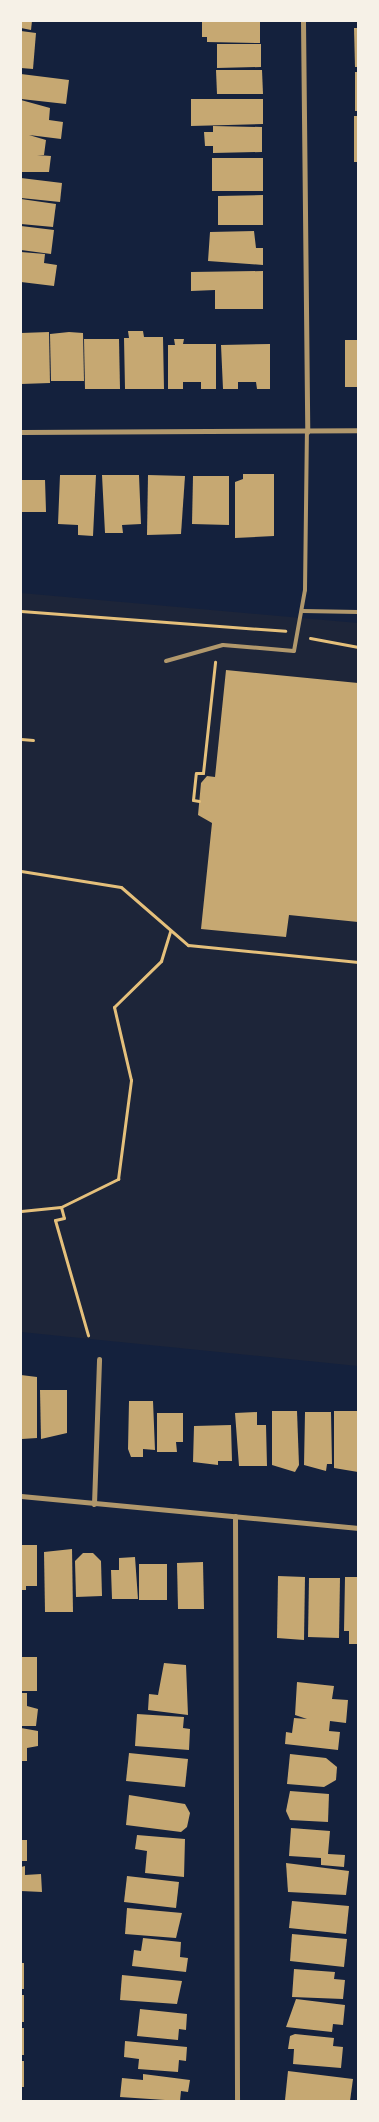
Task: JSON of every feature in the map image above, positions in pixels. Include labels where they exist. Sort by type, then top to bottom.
[{"type":"street","points":[[303,21],[307,432]]},
{"type":"street","points":[[21,432],[307,432],[358,430]]},
{"type":"street","points":[[94,1504],[99,1359]]},
{"type":"street","points":[[21,1496],[358,1528]]},
{"type":"street","points":[[235,1516],[237,2101]]},
{"type":"lane","points":[[166,661],[223,645],[294,650],[303,612],[307,432]]},
{"type":"lane","points":[[303,612],[358,612]]},
{"type":"path","points":[[21,611],[278,629],[358,647]]},
{"type":"path","points":[[199,800],[193,800],[196,773],[203,774],[215,662]]},
{"type":"path","points":[[21,739],[33,740]]},
{"type":"path","points":[[21,871],[121,887],[188,945],[217,951],[358,962]]},
{"type":"path","points":[[21,1211],[61,1206],[118,1179],[131,1080],[114,1007],[161,961],[170,931]]},
{"type":"path","points":[[61,1206],[64,1218],[55,1220],[88,1335]]},
{"type":"shaded area","points":[[21,593],[358,623],[358,1366],[21,1332]]},
{"type":"building","points":[[21,21],[32,21],[31,30],[21,28]]},
{"type":"building","points":[[202,21],[260,21],[260,43],[207,42],[207,37],[202,37]]},
{"type":"building","points":[[354,28],[358,28],[358,67],[355,67]]},
{"type":"building","points":[[21,31],[36,33],[33,69],[21,68]]},
{"type":"building","points":[[217,44],[261,44],[261,67],[217,68]]},
{"type":"building","points":[[216,70],[262,70],[263,94],[217,94]]},
{"type":"building","points":[[355,72],[358,72],[358,111],[355,111]]},
{"type":"building","points":[[21,74],[69,80],[66,104],[21,99]]},
{"type":"building","points":[[191,99],[263,99],[263,124],[191,126]]},
{"type":"building","points":[[21,100],[50,108],[49,120],[63,122],[61,139],[29,135],[46,140],[44,155],[37,155],[51,156],[49,172],[21,172]]},
{"type":"building","points":[[354,116],[358,116],[358,162],[354,162]]},
{"type":"building","points":[[213,126],[262,127],[262,152],[213,153],[213,146],[205,146],[204,132],[213,132]]},
{"type":"building","points":[[212,158],[263,158],[263,191],[212,191]]},
{"type":"building","points":[[21,178],[62,183],[60,202],[21,198]]},
{"type":"building","points":[[263,195],[263,225],[218,225],[218,196]]},
{"type":"building","points":[[21,199],[56,204],[53,227],[21,224]]},
{"type":"building","points":[[21,226],[54,230],[51,254],[21,250]]},
{"type":"building","points":[[254,231],[256,248],[263,248],[263,265],[208,261],[210,232]]},
{"type":"building","points":[[21,252],[45,254],[44,263],[57,265],[54,286],[21,282]]},
{"type":"building","points":[[263,271],[263,309],[215,309],[215,290],[191,291],[191,272]]},
{"type":"building","points":[[128,331],[143,331],[144,337],[163,337],[164,389],[125,389],[124,338],[129,338]]},
{"type":"building","points":[[49,332],[50,383],[21,384],[21,333]]},
{"type":"building","points":[[83,333],[84,381],[51,381],[50,334]]},
{"type":"building","points":[[84,339],[119,339],[120,389],[85,389]]},
{"type":"building","points":[[174,339],[184,339],[183,344],[216,344],[216,389],[201,389],[201,382],[183,382],[183,389],[168,389],[168,345],[175,345]]},
{"type":"building","points":[[345,340],[358,340],[358,387],[345,387]]},
{"type":"building","points":[[270,344],[270,389],[257,389],[256,382],[238,382],[238,389],[223,389],[221,345]]},
{"type":"building","points":[[243,474],[274,474],[274,536],[235,538],[235,482],[243,479]]},
{"type":"building","points":[[60,475],[96,475],[93,536],[78,535],[78,525],[58,524]]},
{"type":"building","points":[[102,475],[139,475],[141,524],[122,525],[123,533],[105,533]]},
{"type":"building","points":[[148,475],[185,476],[181,534],[147,535]]},
{"type":"building","points":[[193,476],[229,476],[229,525],[192,524]]},
{"type":"building","points":[[21,480],[45,480],[46,512],[21,512]]},
{"type":"building","points":[[226,670],[358,683],[358,922],[289,915],[286,937],[201,929],[212,823],[198,815],[201,783],[207,776],[215,777]]},
{"type":"building","points":[[21,1375],[37,1377],[37,1438],[22,1439]]},
{"type":"building","points":[[40,1390],[67,1390],[67,1433],[41,1439]]},
{"type":"building","points":[[129,1401],[153,1401],[155,1450],[143,1449],[143,1457],[131,1457],[128,1449]]},
{"type":"building","points":[[272,1411],[297,1411],[299,1465],[295,1472],[272,1465]]},
{"type":"building","points":[[334,1411],[358,1411],[358,1472],[334,1468]]},
{"type":"building","points":[[257,1412],[257,1425],[266,1425],[267,1466],[239,1466],[235,1413]]},
{"type":"building","points":[[305,1412],[331,1412],[332,1464],[327,1464],[326,1471],[304,1465]]},
{"type":"building","points":[[157,1413],[183,1413],[183,1442],[176,1442],[177,1452],[157,1452]]},
{"type":"building","points":[[231,1425],[232,1461],[218,1461],[218,1465],[193,1462],[194,1426]]},
{"type":"building","points":[[21,1545],[37,1545],[37,1586],[26,1586],[26,1590],[21,1590]]},
{"type":"building","points":[[72,1549],[73,1612],[45,1612],[44,1552]]},
{"type":"building","points":[[83,1553],[93,1553],[101,1561],[102,1596],[76,1597],[75,1561]]},
{"type":"building","points":[[135,1557],[138,1599],[112,1599],[111,1570],[119,1570],[119,1558]]},
{"type":"building","points":[[203,1562],[204,1609],[178,1609],[177,1563]]},
{"type":"building","points":[[139,1564],[167,1564],[167,1600],[139,1600]]},
{"type":"building","points":[[278,1576],[305,1577],[304,1640],[277,1638]]},
{"type":"building","points":[[345,1577],[358,1577],[358,1644],[349,1644],[349,1631],[344,1631]]},
{"type":"building","points":[[309,1578],[340,1578],[339,1638],[308,1637]]},
{"type":"building","points":[[21,1657],[37,1657],[37,1691],[21,1691]]},
{"type":"building","points":[[164,1663],[186,1665],[188,1715],[148,1710],[149,1694],[158,1695]]},
{"type":"building","points":[[297,1682],[334,1686],[332,1699],[348,1700],[346,1723],[330,1721],[329,1731],[340,1732],[338,1750],[285,1744],[286,1732],[292,1733],[294,1718],[307,1719],[295,1715]]},
{"type":"building","points":[[21,1693],[27,1693],[27,1706],[38,1709],[36,1726],[21,1726]]},
{"type":"building","points":[[137,1714],[184,1717],[183,1728],[190,1729],[189,1750],[135,1746]]},
{"type":"building","points":[[21,1728],[38,1731],[38,1746],[27,1748],[27,1761],[21,1761]]},
{"type":"building","points":[[129,1753],[188,1759],[185,1787],[126,1781]]},
{"type":"building","points":[[290,1754],[326,1758],[337,1767],[336,1780],[324,1787],[287,1784]]},
{"type":"building","points":[[290,1791],[329,1794],[328,1822],[290,1820],[286,1811]]},
{"type":"building","points":[[129,1795],[185,1804],[190,1813],[187,1827],[181,1832],[126,1825]]},
{"type":"building","points":[[291,1828],[330,1831],[328,1854],[345,1855],[344,1867],[321,1865],[321,1858],[289,1856]]},
{"type":"building","points":[[137,1835],[185,1839],[184,1877],[145,1873],[147,1851],[135,1849]]},
{"type":"building","points":[[21,1840],[27,1840],[27,1861],[21,1861]]},
{"type":"building","points":[[286,1863],[349,1871],[346,1895],[288,1892]]},
{"type":"building","points":[[25,1866],[25,1875],[41,1874],[42,1892],[21,1891],[21,1867]]},
{"type":"building","points":[[127,1876],[179,1882],[176,1908],[124,1902]]},
{"type":"building","points":[[292,1901],[349,1906],[346,1934],[289,1928]]},
{"type":"building","points":[[127,1908],[182,1913],[176,1938],[125,1934]]},
{"type":"building","points":[[292,1934],[347,1939],[344,1967],[290,1961]]},
{"type":"building","points":[[143,1938],[181,1942],[180,1957],[188,1958],[186,1972],[132,1966],[134,1950],[141,1951]]},
{"type":"building","points":[[21,1963],[24,1963],[24,1989],[21,1989]]},
{"type":"building","points":[[294,1969],[335,1972],[334,1979],[345,1980],[343,1999],[292,1997]]},
{"type":"building","points":[[122,1975],[182,1981],[177,2004],[120,2000]]},
{"type":"building","points":[[21,1995],[24,1995],[24,2022],[21,2022]]},
{"type":"building","points":[[296,1999],[345,2005],[343,2025],[333,2024],[332,2032],[286,2027]]},
{"type":"building","points":[[140,2009],[187,2014],[186,2030],[179,2029],[178,2040],[137,2036]]},
{"type":"building","points":[[21,2028],[24,2028],[24,2055],[21,2055]]},
{"type":"building","points":[[295,2034],[334,2038],[333,2046],[343,2047],[341,2068],[293,2064],[294,2049],[288,2049],[290,2036]]},
{"type":"building","points":[[125,2041],[187,2047],[186,2061],[179,2060],[178,2072],[138,2069],[139,2059],[124,2057]]},
{"type":"building","points":[[21,2061],[24,2061],[24,2087],[21,2087]]},
{"type":"building","points":[[288,2071],[353,2079],[350,2101],[285,2100]]},
{"type":"building","points":[[143,2074],[190,2080],[188,2092],[181,2091],[180,2101],[120,2097],[122,2078],[143,2080]]}]
